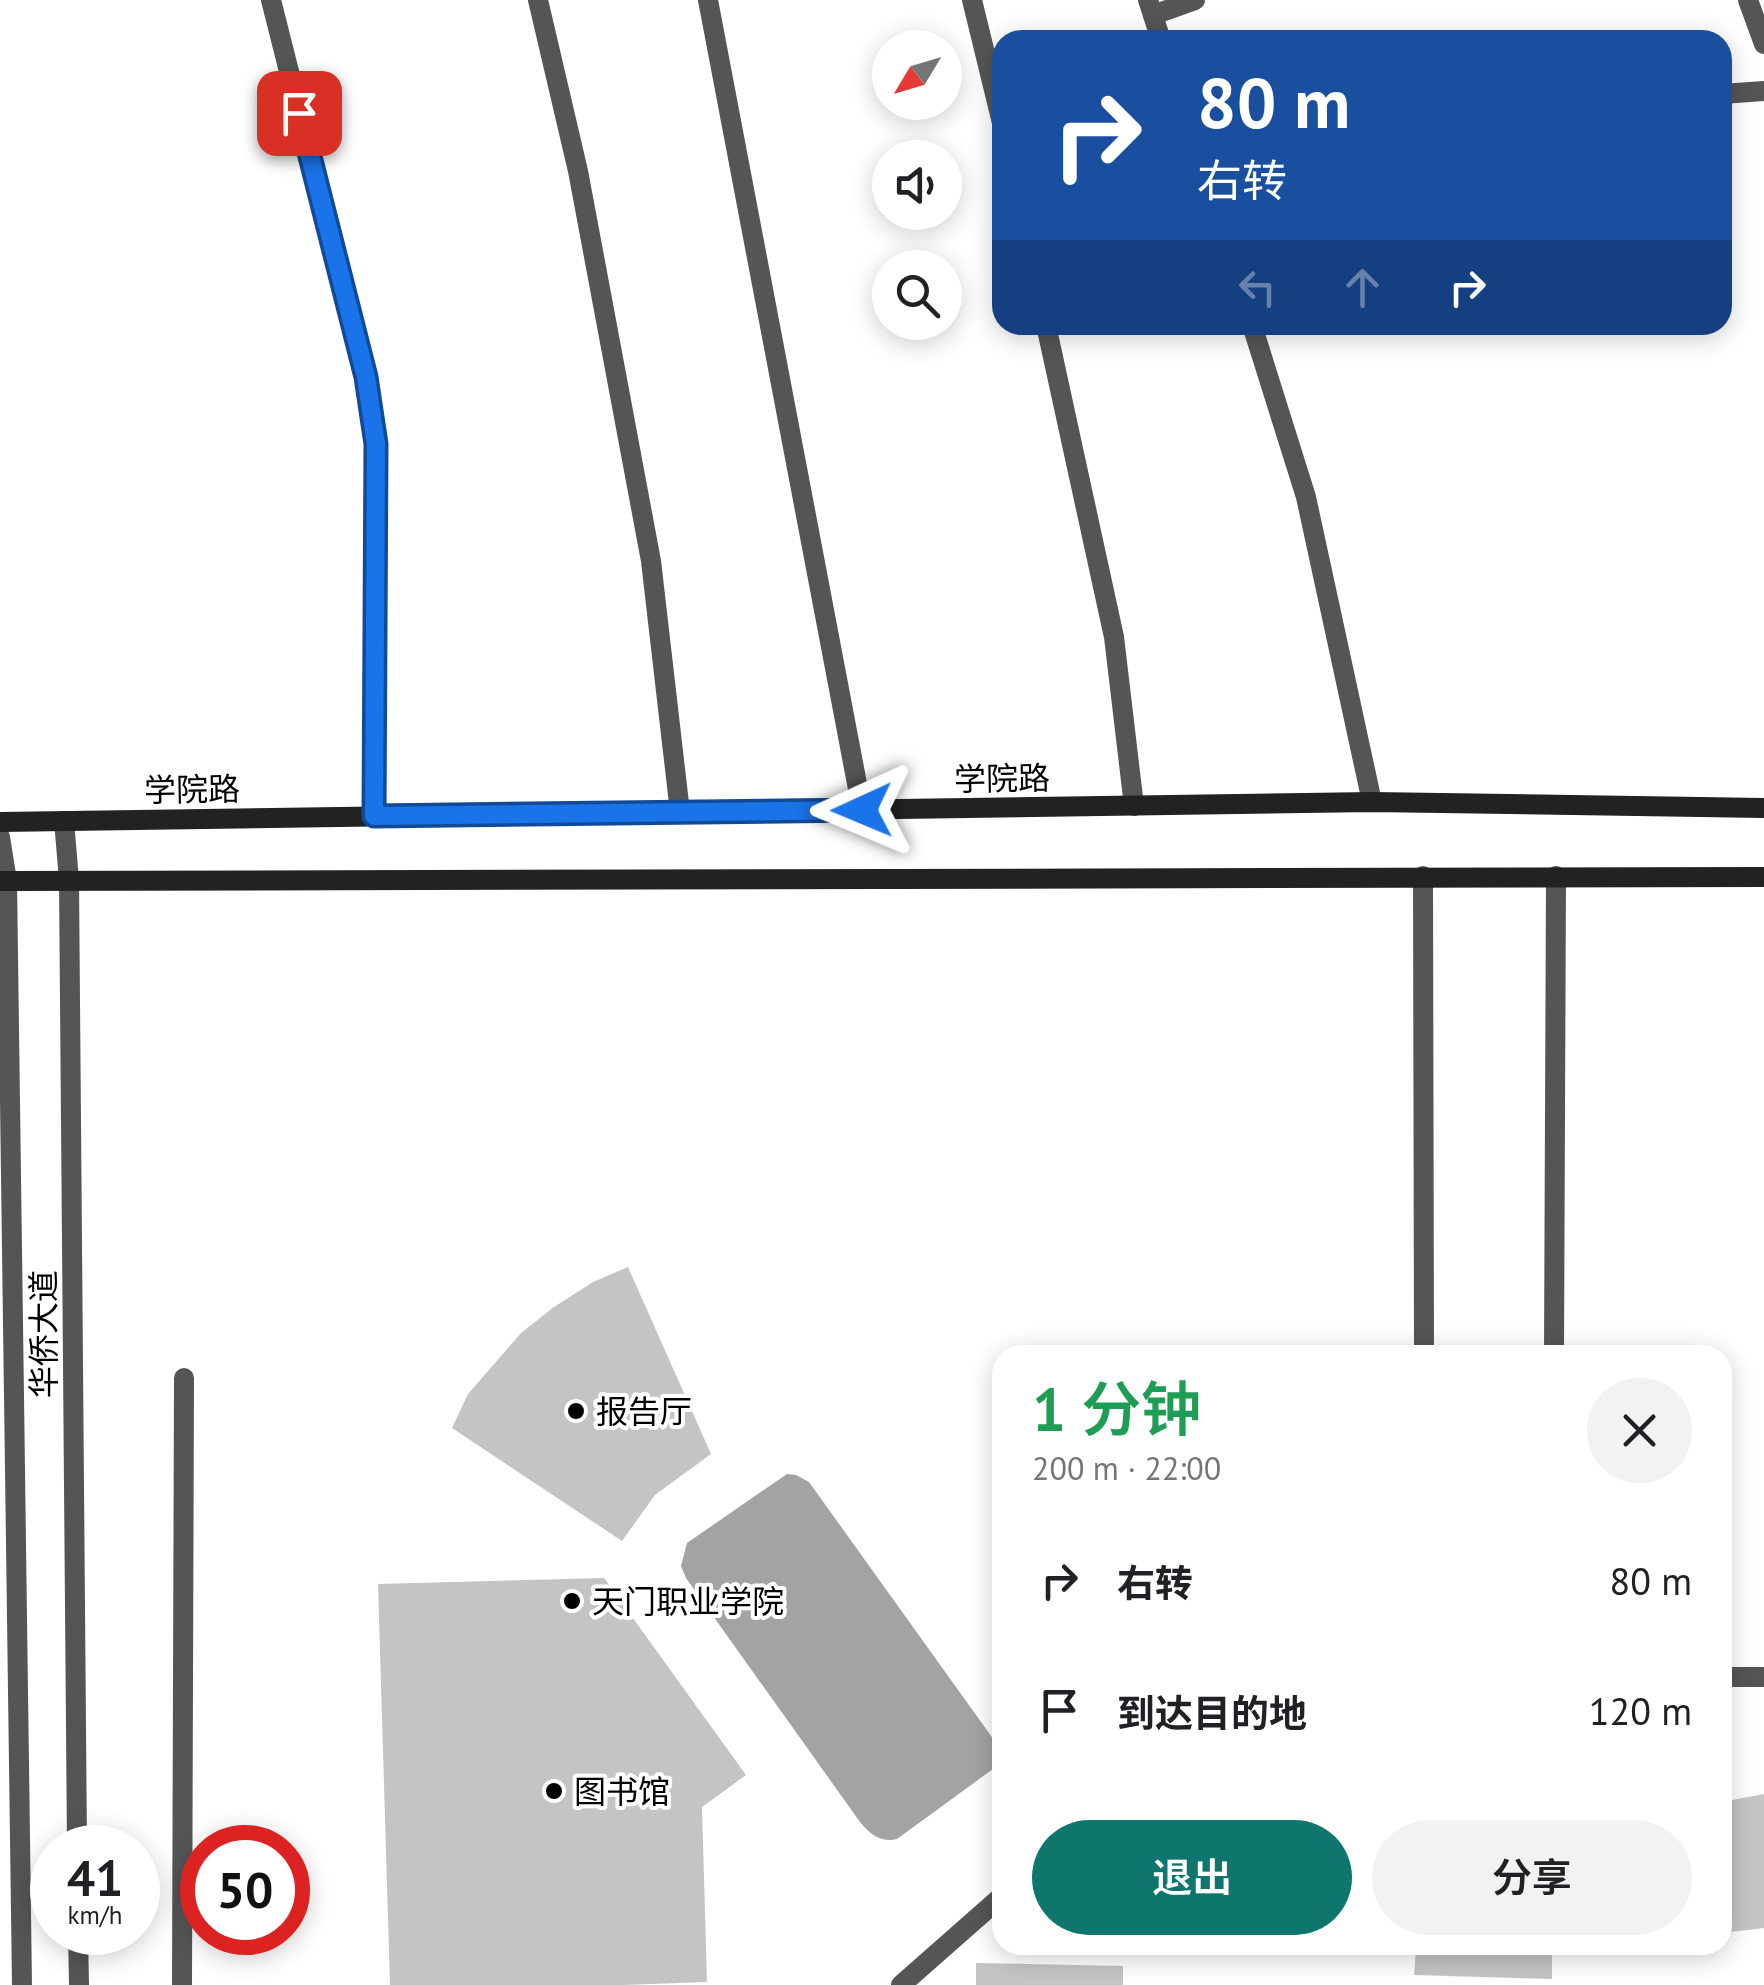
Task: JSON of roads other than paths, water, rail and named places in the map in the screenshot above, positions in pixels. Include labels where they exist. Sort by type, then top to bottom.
[{"type":"main road","name":"学院路","points":[[0,822],[1372,802],[1764,808]]},
{"type":"main road","points":[[3,881],[1764,877]]},
{"type":"street","points":[[270,0],[366,377],[376,444],[374,816]]},
{"type":"street","points":[[538,0],[578,171],[651,561],[680,812]]},
{"type":"street","points":[[708,0],[862,810]]},
{"type":"street","points":[[972,0],[992,82]]},
{"type":"street","points":[[1150,8],[1195,0]]},
{"type":"street","points":[[1748,0],[1764,44]]},
{"type":"street","points":[[1732,93],[1764,91]]},
{"type":"street","points":[[1048,335],[1114,636],[1134,806]]},
{"type":"street","points":[[1255,335],[1306,496],[1372,802]]},
{"type":"street","name":"华侨大道","points":[[64,821],[69,880],[78,1825]]},
{"type":"street","name":"华侨大道","points":[[0,837],[22,1985]]},
{"type":"street","points":[[1423,876],[1424,1345]]},
{"type":"street","points":[[1554,1345],[1556,876]]},
{"type":"street","points":[[182,1985],[184,1378]]},
{"type":"street","points":[[1732,1676],[1764,1678]]},
{"type":"street","points":[[901,1985],[992,1905]]},
{"type":"street","points":[[78,1955],[79,1985]]},
{"type":"place","name":"报告厅","points":[[576,1411]]},
{"type":"place","name":"天门职业学院","points":[[572,1601]]},
{"type":"place","name":"图书馆","points":[[554,1791]]}]
